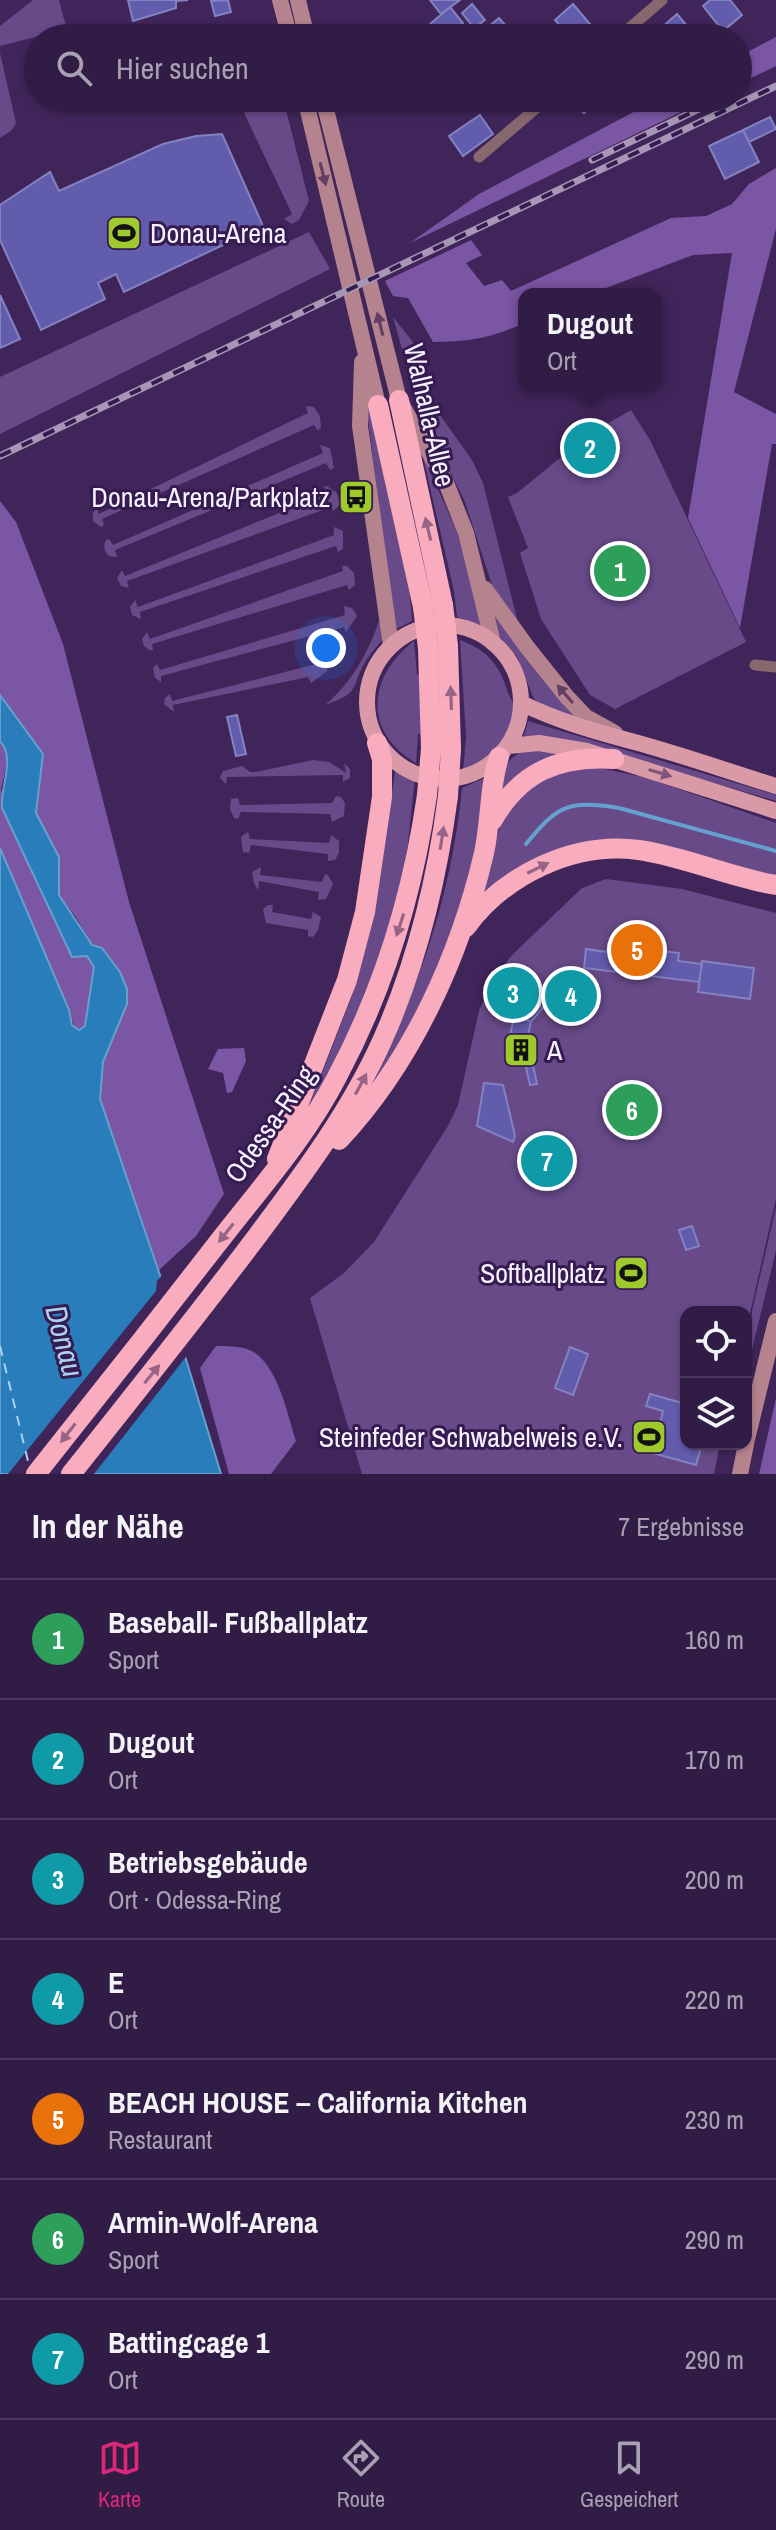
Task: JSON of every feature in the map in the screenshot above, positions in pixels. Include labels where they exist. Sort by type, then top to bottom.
[{"type":"highway","name":"Walhalla-Allee","points":[[399,400],[438,647],[441,749]]},
{"type":"highway","name":"Walhalla-Allee","points":[[378,405],[433,606]]},
{"type":"highway","points":[[272,1174],[347,980],[365,912],[382,797],[382,759],[377,743]]},
{"type":"highway","name":"Odessa-Ring","points":[[71,1474],[189,1328],[305,1174],[361,1084],[401,996],[433,889],[441,749]]},
{"type":"highway","points":[[305,1174],[350,1128],[390,1074],[433,997],[459,937],[477,880],[490,824],[494,773],[504,751]]},
{"type":"highway","points":[[490,824],[514,791],[545,769],[564,761],[587,757],[614,759]]},
{"type":"highway","name":"Odessa-Ring","points":[[36,1474],[289,1153],[337,1078],[381,980],[438,795]]},
{"type":"highway","points":[[459,937],[480,910],[512,883],[551,862],[585,853],[637,850],[776,885]]},
{"type":"main road","points":[[280,0],[286,24]]},
{"type":"main road","points":[[298,0],[304,24]]},
{"type":"main road","name":"Walhalla-Allee","points":[[308,112],[378,405]]},
{"type":"main road","name":"Walhalla-Allee","points":[[327,112],[399,400]]},
{"type":"main road","points":[[362,337],[360,426],[391,646]]},
{"type":"main road","points":[[399,400],[445,480],[466,533],[493,643]]},
{"type":"main road","points":[[480,580],[567,697],[586,717],[627,740]]},
{"type":"main road","points":[[441,625],[474,631],[493,643],[508,660],[518,680],[521,703],[515,732],[504,751],[483,769],[465,777],[445,780],[425,778],[406,770],[390,758],[377,743],[366,705],[368,683],[377,663],[391,646],[409,633],[441,625]]},
{"type":"main road","points":[[521,703],[593,732],[776,786]]},
{"type":"main road","points":[[504,751],[555,744],[614,759],[776,811]]},
{"type":"main road","points":[[752,1419],[776,1321]]},
{"type":"main road","points":[[740,1474],[745,1450]]},
{"type":"street","points":[[634,24],[662,0]]},
{"type":"street","points":[[479,157],[532,112]]},
{"type":"street","points":[[755,665],[776,667]]},
{"type":"shaded area","points":[[33,0],[59,0],[65,24],[24,24],[24,40],[0,46],[0,26]]},
{"type":"shaded area","points":[[776,37],[776,66],[752,77],[752,50]]},
{"type":"shaded area","points":[[0,53],[16,123],[0,138]]},
{"type":"shaded area","points":[[287,112],[309,201],[299,220],[292,224],[284,219],[292,214],[244,113]]},
{"type":"shaded area","points":[[634,112],[681,112],[410,243],[479,194]]},
{"type":"shaded area","points":[[776,168],[776,229],[734,392],[776,414],[776,444],[772,444],[740,628],[688,518],[732,253],[693,255],[606,288],[518,288],[518,325],[491,336],[458,341],[433,342],[408,298],[393,296],[385,281],[471,240],[482,255],[466,263],[484,286],[502,280],[511,291],[671,218],[706,216],[732,204],[749,184]]},
{"type":"shaded area","points":[[309,232],[330,269],[0,434],[0,377]]},
{"type":"shaded area","points":[[393,317],[413,342],[435,408],[472,460],[483,483],[519,627],[494,591],[465,502],[424,427]]},
{"type":"shaded area","points":[[370,399],[410,595],[412,621],[394,630],[367,410]]},
{"type":"shaded area","points":[[306,406],[314,407],[320,416],[321,427],[318,431],[314,425],[102,519],[104,525],[101,527],[93,521],[93,512],[97,509],[99,514],[308,413]]},
{"type":"shaded area","points":[[631,410],[650,440],[746,642],[615,709],[590,695],[541,619],[520,553],[528,548],[508,497],[588,435]]},
{"type":"shaded area","points":[[320,445],[330,448],[334,468],[330,470],[326,463],[115,550],[117,557],[109,556],[106,552],[106,540],[109,539],[113,545],[323,453]]},
{"type":"shaded area","points":[[422,453],[457,532],[483,626],[457,617],[454,591]]},
{"type":"shaded area","points":[[324,487],[337,493],[340,505],[333,511],[331,507],[127,581],[129,588],[121,586],[117,578],[122,570],[125,576],[326,494]]},
{"type":"shaded area","points":[[0,501],[16,522],[63,644],[129,902],[224,1194],[196,1236],[159,1270],[100,1099],[103,1062],[127,1004],[75,916],[59,895],[59,857],[36,813],[43,754],[0,695]]},
{"type":"shaded area","points":[[334,527],[343,531],[343,549],[338,552],[336,546],[140,612],[141,619],[132,615],[130,607],[135,600],[138,607],[334,535]]},
{"type":"shaded area","points":[[342,566],[347,566],[354,573],[355,585],[349,590],[347,585],[152,644],[153,650],[144,646],[142,639],[147,632],[150,639],[343,571]]},
{"type":"shaded area","points":[[486,595],[578,720],[542,706],[534,699],[517,657],[498,635]]},
{"type":"shaded area","points":[[344,606],[352,608],[357,616],[346,632],[344,627],[161,676],[161,682],[155,678],[153,668],[157,664],[160,670],[345,615]]},
{"type":"shaded area","points":[[382,612],[384,638],[367,659],[354,688],[325,705],[345,685],[360,663]]},
{"type":"shaded area","points":[[460,640],[485,654],[501,674],[517,720],[508,740],[500,748],[482,763],[463,772],[466,737]]},
{"type":"shaded area","points":[[414,641],[417,675],[420,675],[421,734],[418,734],[416,763],[386,736],[378,704],[380,687],[387,670]]},
{"type":"shaded area","points":[[320,656],[326,658],[329,666],[311,683],[308,677],[173,705],[174,712],[164,704],[170,694],[172,701],[320,663]]},
{"type":"shaded area","points":[[528,721],[776,795],[776,801],[586,745],[524,736]]},
{"type":"shaded area","points":[[0,741],[6,752],[1,790],[94,967],[89,1016],[83,1029],[75,1028],[0,848]]},
{"type":"shaded area","points":[[527,749],[577,754],[498,803],[507,764]]},
{"type":"shaded area","points":[[313,760],[329,762],[346,773],[344,763],[350,769],[350,778],[343,782],[343,775],[227,777],[226,784],[220,778],[223,771],[242,766],[256,772]]},
{"type":"shaded area","points":[[396,766],[415,778],[404,879],[388,937],[352,1032],[304,1119],[352,996],[372,922]]},
{"type":"shaded area","points":[[595,767],[647,778],[776,823],[776,877],[602,844],[474,912],[501,823],[526,789],[558,771]]},
{"type":"shaded area","points":[[489,776],[487,803],[454,932],[405,1038],[348,1121],[408,1000],[428,949],[455,842],[462,788]]},
{"type":"shaded area","points":[[336,796],[345,803],[344,816],[332,822],[330,814],[241,812],[238,819],[234,818],[230,809],[231,799],[238,798],[240,805],[332,803]]},
{"type":"shaded area","points":[[248,832],[250,839],[329,843],[331,835],[339,841],[339,853],[335,860],[328,861],[328,854],[251,845],[249,853],[243,852],[241,837]]},
{"type":"shaded area","points":[[261,867],[260,875],[322,882],[325,874],[333,884],[326,899],[318,900],[319,892],[259,881],[258,890],[252,872]]},
{"type":"shaded area","points":[[606,879],[682,889],[776,913],[776,1199],[752,1306],[680,1306],[680,1450],[719,1450],[714,1474],[362,1474],[310,1298],[344,1273],[374,1242],[448,1126],[458,1105],[479,1011],[493,979],[513,954],[582,888]]},
{"type":"shaded area","points":[[273,905],[272,912],[311,919],[313,912],[321,917],[318,930],[313,937],[308,936],[308,930],[266,923],[263,909]]},
{"type":"shaded area","points":[[244,1048],[246,1061],[232,1092],[227,1093],[223,1073],[208,1069],[218,1049]]},
{"type":"shaded area","points":[[776,1207],[776,1250],[752,1350],[752,1311]]},
{"type":"shaded area","points":[[216,1346],[247,1349],[266,1364],[273,1375],[296,1441],[271,1474],[229,1474],[200,1368]]},
{"type":"shaded area","points":[[776,1398],[776,1474],[759,1474]]},
{"type":"water","name":"Donau","points":[[0,695],[43,754],[36,813],[59,857],[59,895],[92,945],[102,948],[120,972],[127,989],[127,1004],[103,1062],[100,1099],[163,1284],[221,1474],[0,1474],[0,848],[69,1010],[72,1025],[79,1030],[85,1026],[94,967],[87,956],[72,957],[2,808],[7,756],[0,741]]},
{"type":"pier","points":[[164,1273],[189,1353],[94,1474],[8,1474],[156,1291],[157,1281]]},
{"type":"building","points":[[128,0],[188,0],[176,1],[176,8],[133,21]]},
{"type":"building","points":[[228,0],[231,12],[215,16],[211,1]]},
{"type":"building","points":[[430,0],[460,0],[441,14]]},
{"type":"building","points":[[710,0],[730,0],[742,15],[731,24],[717,24],[703,6]]},
{"type":"building","points":[[472,4],[485,20],[471,24],[462,13]]},
{"type":"building","points":[[573,4],[590,24],[559,24],[555,20]]},
{"type":"building","points":[[450,7],[463,23],[462,24],[430,24]]},
{"type":"building","points":[[677,14],[685,24],[666,24]]},
{"type":"building","points":[[480,115],[493,134],[463,156],[449,136]]},
{"type":"building","points":[[770,117],[776,129],[749,142],[743,130]]},
{"type":"building","points":[[743,130],[759,162],[725,179],[709,146]]},
{"type":"building","name":"Donau-Arena","points":[[222,134],[263,226],[124,292],[116,274],[98,283],[105,299],[41,330],[0,240],[0,205],[50,172],[59,191],[163,144]]},
{"type":"building","points":[[0,295],[20,339],[0,348]]},
{"type":"building","points":[[237,715],[246,754],[236,756],[227,717]]},
{"type":"building","points":[[608,944],[679,953],[678,961],[702,964],[699,982],[584,968],[586,949],[607,952]]},
{"type":"building","points":[[702,961],[754,968],[750,999],[698,992]]},
{"type":"building","points":[[512,977],[529,992],[513,1009],[497,994]]},
{"type":"building","points":[[558,986],[560,1003],[542,1009],[533,994]]},
{"type":"building","points":[[558,986],[584,989],[582,1007],[560,1003]]},
{"type":"building","points":[[533,994],[542,1009],[531,1022],[515,1014]]},
{"type":"building","points":[[515,1014],[531,1022],[527,1040],[509,1039]]},
{"type":"building","name":"A","points":[[509,1039],[527,1040],[532,1061],[515,1064]]},
{"type":"building","points":[[532,1061],[537,1084],[530,1085],[525,1063]]},
{"type":"building","points":[[484,1083],[503,1085],[515,1136],[513,1142],[477,1126]]},
{"type":"building","points":[[550,1134],[566,1181],[544,1188],[528,1142]]},
{"type":"building","points":[[692,1226],[699,1246],[686,1250],[679,1230]]},
{"type":"building","points":[[570,1347],[588,1354],[573,1395],[555,1388]]},
{"type":"building","points":[[650,1394],[680,1402],[680,1450],[700,1450],[696,1465],[635,1448],[641,1428],[658,1432],[663,1411],[646,1406]]},
{"type":"waterway","points":[[526,844],[556,813],[565,808],[587,805],[619,808],[776,851]]},
{"type":"ferry route","points":[[0,1346],[29,1465]]},
{"type":"railway","points":[[752,97],[776,86]]},
{"type":"railway","points":[[592,160],[693,112]]},
{"type":"railway","points":[[0,456],[721,112]]},
{"type":"place","name":"Donau-Arena","points":[[124,233]]},
{"type":"place","name":"Dugout","points":[[590,448]]},
{"type":"place","name":"Donau-Arena/Parkplatz","points":[[356,497]]},
{"type":"place","name":"Baseball- Fußballplatz","points":[[620,571]]},
{"type":"place","name":"BEACH HOUSE – California Kitchen","points":[[637,950]]},
{"type":"place","name":"Betriebsgebäude","points":[[513,993]]},
{"type":"place","name":"E","points":[[571,996]]},
{"type":"place","name":"A","points":[[521,1050]]},
{"type":"place","name":"Armin-Wolf-Arena","points":[[632,1110]]},
{"type":"place","name":"Battingcage 1","points":[[547,1161]]},
{"type":"place","name":"Softballplatz","points":[[631,1273]]},
{"type":"place","name":"Steinfeder Schwabelweis e.V.","points":[[649,1437]]}]
